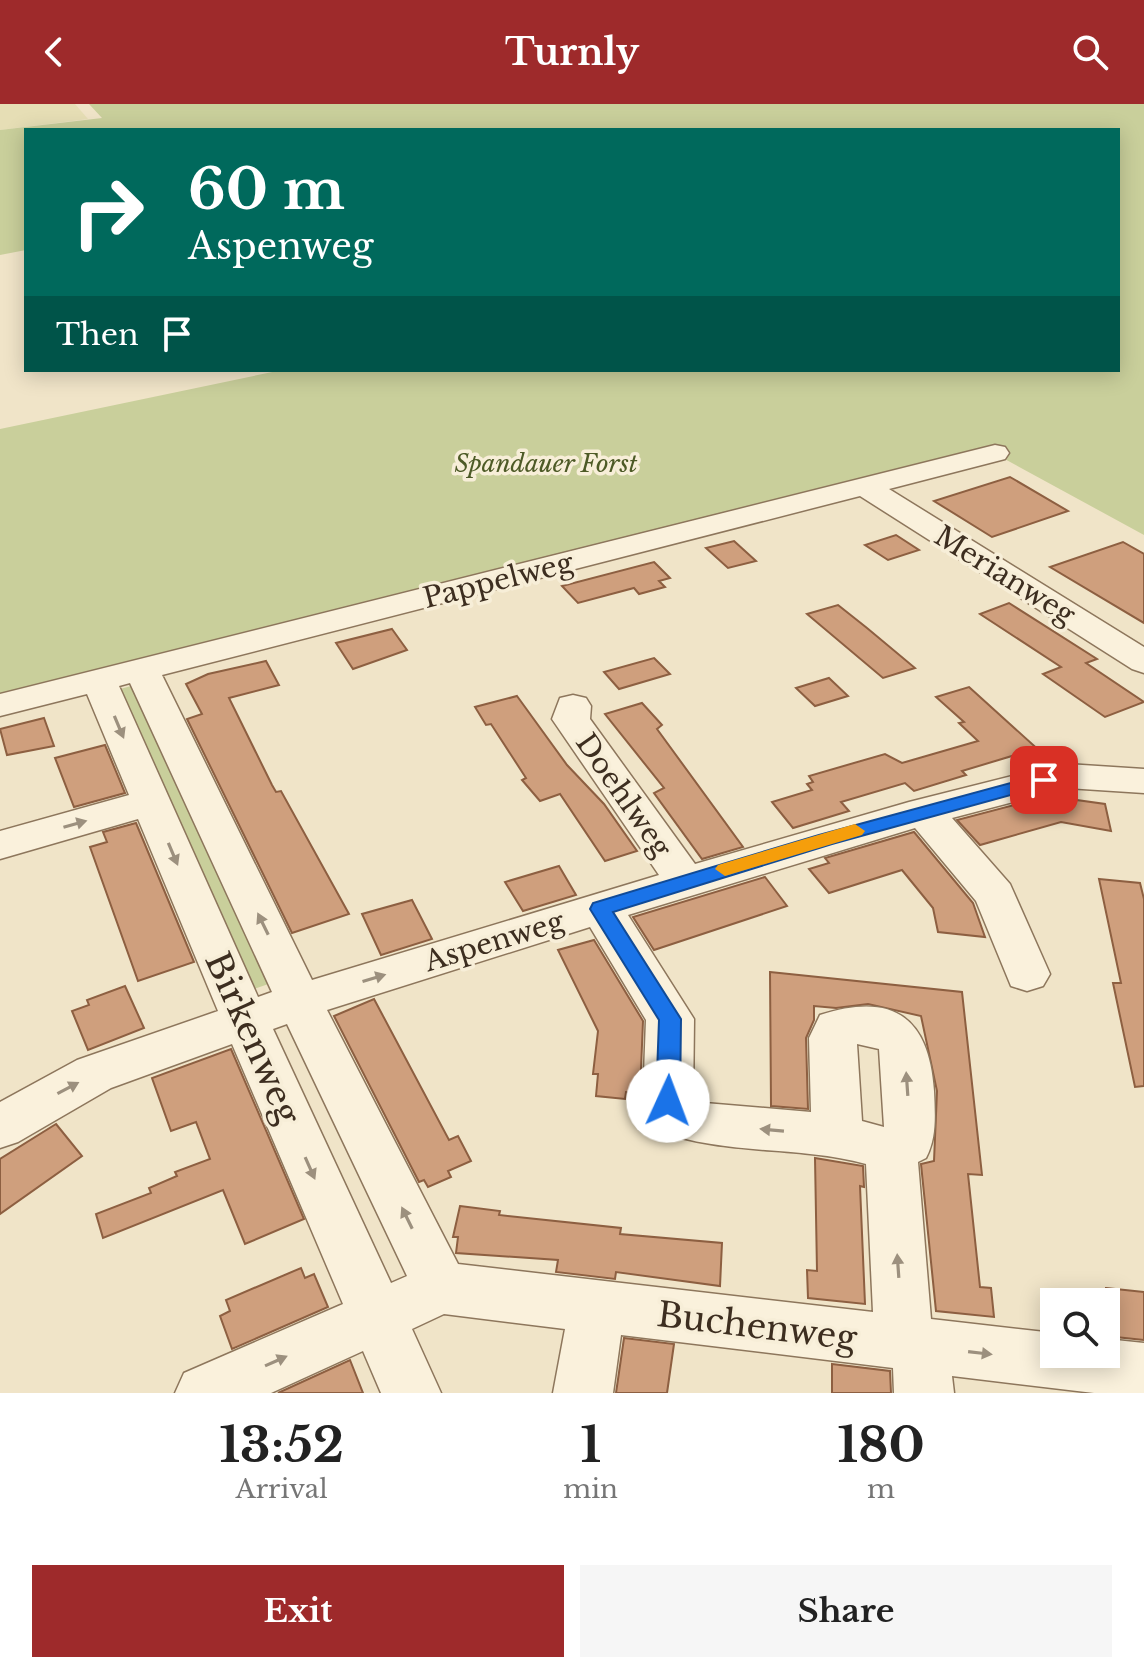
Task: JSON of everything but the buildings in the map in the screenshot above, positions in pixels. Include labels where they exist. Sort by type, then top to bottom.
[{"type":"street","name":"Pappelweg","points":[[0,705],[867,488],[995,453]]},
{"type":"street","name":"Merianweg","points":[[867,488],[1144,662]]},
{"type":"street","name":"Birkenweg","points":[[121,675],[151,802],[411,1393]]},
{"type":"street","name":"Birkenweg","points":[[121,675],[299,1001],[441,1288]]},
{"type":"street","name":"Doehlweg","points":[[573,706],[571,719],[685,881]]},
{"type":"street","name":"Aspenweg","points":[[0,1127],[94,1074],[299,1001],[685,881],[923,811],[1067,776],[1143,783]]},
{"type":"street","points":[[0,845],[151,802]]},
{"type":"street","points":[[923,811],[995,895],[1027,974]]},
{"type":"street","points":[[601,909],[670,1019],[668,1101],[675,1116],[694,1123],[837,1135],[891,1150],[908,1143],[910,1128],[904,1048],[898,1036],[884,1029],[850,1025],[837,1028],[833,1038],[837,1135]]},
{"type":"street","points":[[891,1150],[916,1361]]},
{"type":"street","name":"Buchenweg","points":[[205,1393],[441,1288],[597,1306],[916,1361],[1144,1371]]},
{"type":"street","points":[[583,1393],[597,1306]]},
{"type":"shaded area","points":[[0,104],[75,104],[88,119],[0,130]]},
{"type":"green space","name":"Spandauer Forst","points":[[89,104],[1144,104],[1144,535],[990,451],[0,697],[0,429],[272,372],[1120,372],[1120,128],[24,128],[24,250],[0,255],[0,130],[102,118]]},
{"type":"green space","points":[[139,684],[277,981],[248,991],[116,690]]},
{"type":"slow traffic","points":[[725,869],[855,831]]},
{"type":"route","points":[[668,1101],[670,1019],[601,909],[826,839],[1044,780]]}]
